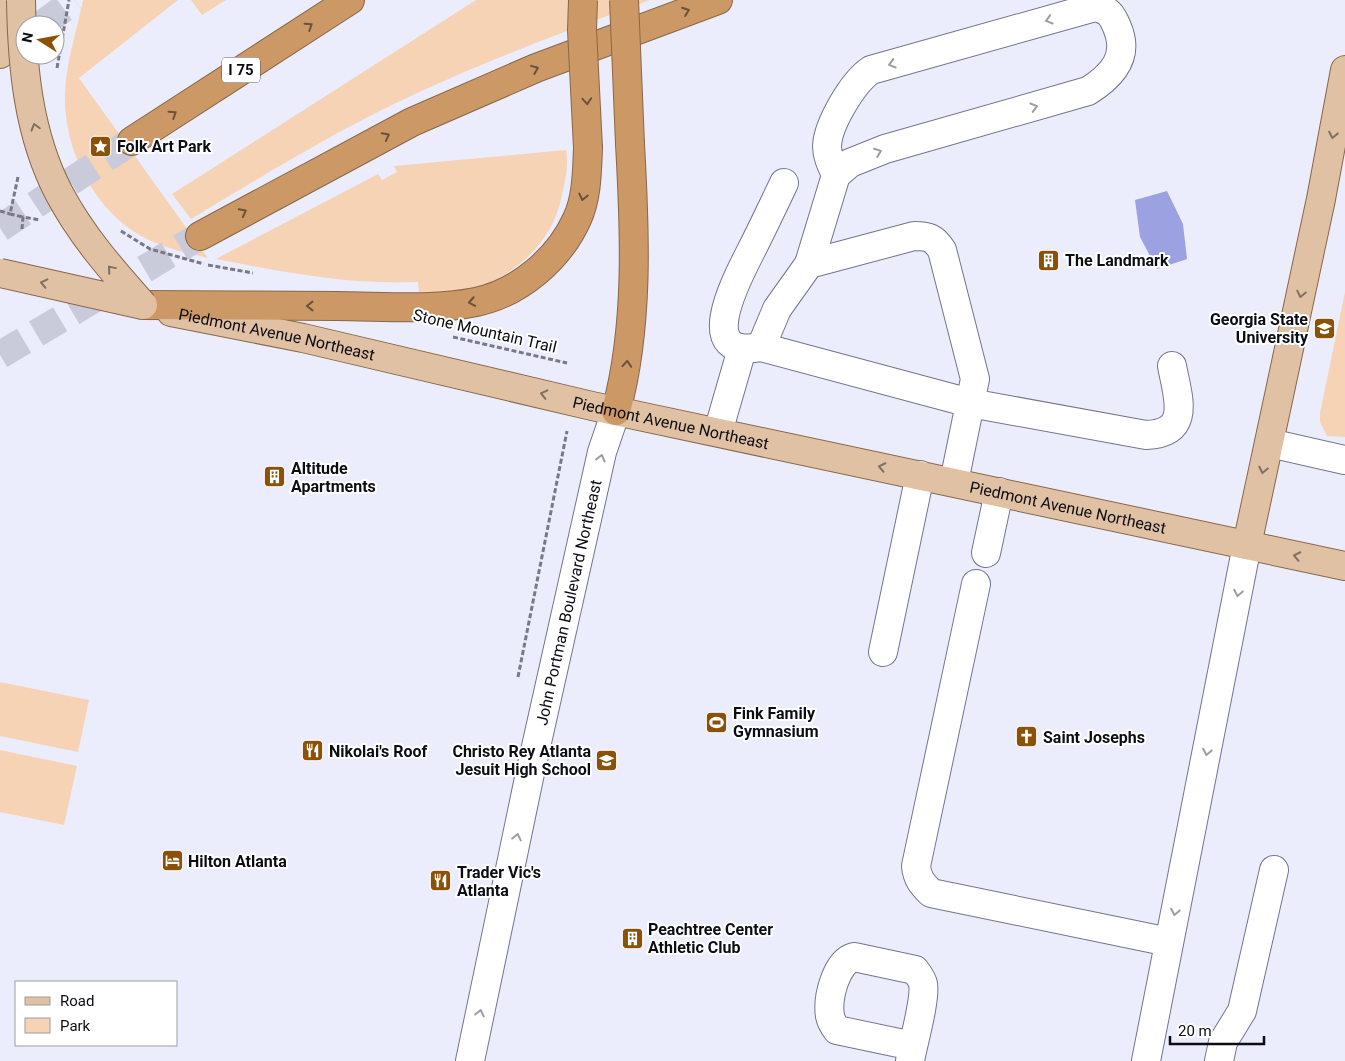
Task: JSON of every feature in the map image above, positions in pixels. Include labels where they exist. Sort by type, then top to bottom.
[{"type":"highway","name":"I 75","points":[[132,141],[350,0]]},
{"type":"highway","points":[[143,305],[415,306],[476,302],[510,290],[536,272],[558,252],[578,218],[585,192],[588,148],[582,30],[583,0]]},
{"type":"highway","points":[[616,411],[626,374],[632,289],[633,189],[624,0]]},
{"type":"highway","points":[[200,236],[412,122],[536,68],[718,0]]},
{"type":"main road","points":[[0,54],[11,0]]},
{"type":"main road","points":[[20,0],[22,57],[34,124],[55,184],[86,237],[143,305]]},
{"type":"main road","points":[[1247,545],[1321,200],[1345,70]]},
{"type":"main road","name":"Piedmont Avenue Northeast","points":[[0,273],[303,338],[616,411],[1345,566]]},
{"type":"street","points":[[718,432],[751,348],[809,264],[836,175],[850,163],[885,149],[1088,92],[1104,81],[1117,66],[1123,46],[1112,15],[1107,10],[1096,7],[871,70],[853,86],[832,129],[827,145],[828,158],[836,175]]},
{"type":"street","points":[[784,183],[732,290],[725,314],[724,330],[728,341],[736,348],[751,348],[970,403],[1146,435],[1160,434],[1175,424],[1181,410],[1172,366]]},
{"type":"street","points":[[809,264],[914,236],[925,236],[935,239],[942,250],[975,379],[954,482]]},
{"type":"street","name":"John Portman Boulevard Northeast","points":[[470,1061],[529,778],[593,491],[602,452],[616,411]]},
{"type":"street","points":[[1269,443],[1345,460]]},
{"type":"street","points":[[883,652],[920,475]]},
{"type":"street","points":[[986,553],[999,492]]},
{"type":"street","points":[[1146,1061],[1247,545]]},
{"type":"street","points":[[976,584],[916,866],[922,884],[931,893],[1169,942]]},
{"type":"street","points":[[1218,1061],[1223,1042],[1242,1011],[1274,870]]},
{"type":"path","points":[[56,76],[69,0]]},
{"type":"path","points":[[10,214],[20,168]]},
{"type":"path","points":[[0,211],[23,217],[22,229]]},
{"type":"path","points":[[115,225],[150,249],[204,264]]},
{"type":"path","name":"Stone Mountain Trail","points":[[445,335],[567,364]]},
{"type":"green space","name":"Folk Art Park","points":[[83,0],[178,0],[79,78],[208,258],[160,245],[133,231],[104,205],[82,171],[74,152],[69,132],[65,93],[70,58]]},
{"type":"green space","points":[[191,0],[226,0],[202,15]]},
{"type":"green space","points":[[476,0],[650,0],[503,56],[417,93],[330,137],[191,219],[172,194]]},
{"type":"green space","points":[[566,150],[567,167],[563,190],[557,213],[549,230],[539,245],[512,270],[479,287],[456,293],[419,296],[418,282],[367,282],[291,273],[216,259],[378,174],[382,180],[397,172],[394,166]]},
{"type":"green space","points":[[1345,292],[1345,437],[1327,436],[1320,422],[1320,413]]},
{"type":"green space","points":[[0,682],[89,700],[78,752],[0,736]]},
{"type":"green space","points":[[0,750],[77,766],[64,825],[0,812]]},
{"type":"water","points":[[1167,191],[1183,224],[1187,259],[1157,269],[1140,237],[1135,200]]},
{"type":"tunnel","points":[[55,15],[75,0]]},
{"type":"tunnel","points":[[0,228],[132,141]]},
{"type":"tunnel","points":[[0,355],[200,236]]},
{"type":"place","name":"Folk Art Park","points":[[101,146]]},
{"type":"place","name":"The Landmark","points":[[1049,260]]},
{"type":"place","name":"Georgia State University","points":[[1324,328]]},
{"type":"place","name":"Altitude Apartments","points":[[275,477]]},
{"type":"place","name":"Fink Family Gymnasium","points":[[717,722]]},
{"type":"place","name":"Saint Josephs","points":[[1027,737]]},
{"type":"place","name":"Nikolai's Roof","points":[[313,751]]},
{"type":"place","name":"Christo Rey Atlanta Jesuit High School","points":[[607,760]]},
{"type":"place","name":"Hilton Atlanta","points":[[172,861]]},
{"type":"place","name":"Trader Vic's Atlanta","points":[[441,881]]},
{"type":"place","name":"Peachtree Center Athletic Club","points":[[632,938]]}]
